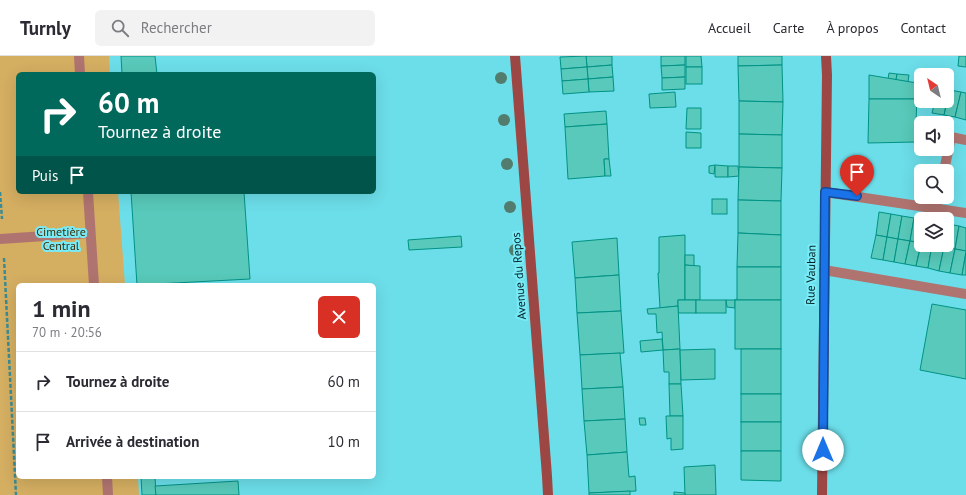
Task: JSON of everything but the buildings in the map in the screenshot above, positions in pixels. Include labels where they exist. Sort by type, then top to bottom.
[{"type":"main road","name":"Avenue du Repos","points":[[515,56],[548,476],[548,495]]},
{"type":"main road","name":"Rue Vauban","points":[[822,495],[826,56]]},
{"type":"lane","points":[[79,56],[80,72]]},
{"type":"lane","points":[[945,164],[951,137],[966,140]]},
{"type":"lane","points":[[825,192],[966,213]]},
{"type":"lane","points":[[88,194],[94,283]]},
{"type":"lane","points":[[936,208],[937,204]]},
{"type":"lane","points":[[2,239],[90,233]]},
{"type":"lane","points":[[824,270],[966,294]]},
{"type":"lane","points":[[107,479],[108,495]]},
{"type":"path","points":[[0,192],[16,495]]},
{"type":"green space","name":"Cimetière Central","points":[[0,56],[109,56],[110,72],[16,72],[16,194],[118,194],[125,283],[16,283],[16,479],[138,479],[139,495],[0,495]]},
{"type":"route","points":[[823,450],[825,192],[857,196]]}]
